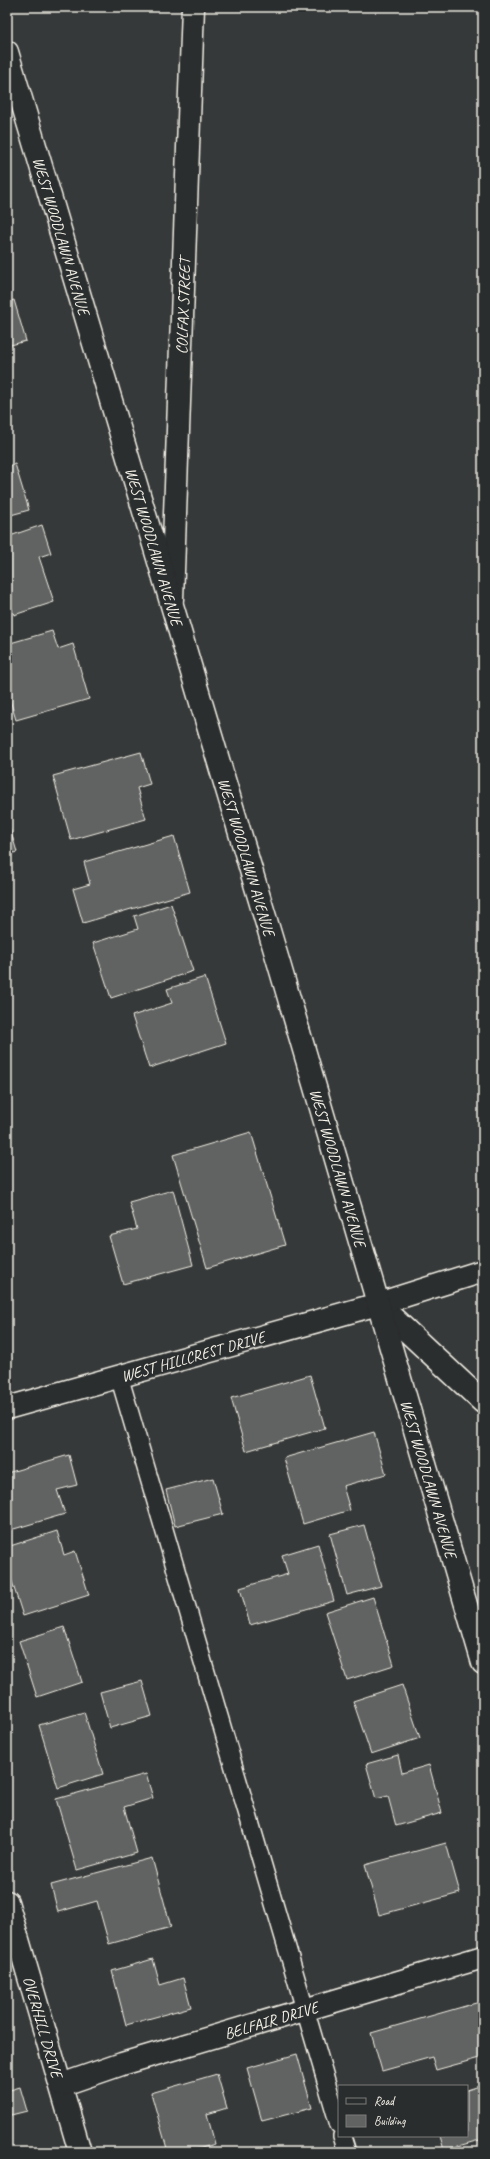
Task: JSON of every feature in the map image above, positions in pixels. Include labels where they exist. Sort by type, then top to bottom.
[{"type":"street","name":"COLFAX STREET","points":[[172,605],[193,7]]},
{"type":"street","name":"WEST WOODLAWN AVENUE","points":[[7,52],[279,964],[483,1663]]},
{"type":"street","name":"WEST HILLCREST DRIVE","points":[[7,1408],[378,1304],[483,1271]]},
{"type":"street","points":[[378,1304],[483,1402]]},
{"type":"street","name":"OVERHILL DRIVE","points":[[7,1902],[80,2152]]},
{"type":"street","name":"BELFAIR DRIVE","points":[[61,2085],[122,2064],[483,1957]]},
{"type":"lane","points":[[119,1376],[338,2122]]},
{"type":"lane","points":[[342,2137],[347,2152]]},
{"type":"building","points":[[14,300],[26,341],[7,346],[7,302]]},
{"type":"building","points":[[15,464],[29,510],[7,516],[7,466]]},
{"type":"building","points":[[42,525],[51,553],[39,557],[54,602],[14,615],[7,595],[7,537]]},
{"type":"building","points":[[52,631],[58,649],[73,644],[89,699],[16,720],[7,690],[7,644]]},
{"type":"building","points":[[141,752],[150,784],[137,788],[146,819],[71,840],[53,776]]},
{"type":"building","points":[[7,819],[17,852],[7,855]]},
{"type":"building","points":[[174,836],[190,892],[83,923],[73,889],[90,884],[84,862]]},
{"type":"building","points":[[171,904],[193,971],[111,998],[93,943],[138,929],[134,916]]},
{"type":"building","points":[[205,977],[226,1043],[149,1068],[132,1016],[172,1003],[167,989]]},
{"type":"building","points":[[251,1132],[285,1245],[207,1268],[173,1155]]},
{"type":"building","points":[[173,1190],[193,1265],[123,1284],[109,1236],[137,1229],[129,1202]]},
{"type":"building","points":[[7,1344],[12,1361],[7,1362]]},
{"type":"building","points":[[310,1375],[325,1428],[246,1451],[231,1398]]},
{"type":"building","points":[[374,1432],[386,1474],[343,1486],[350,1510],[303,1524],[284,1458]]},
{"type":"building","points":[[69,1455],[77,1485],[57,1490],[65,1514],[7,1531],[7,1473]]},
{"type":"building","points":[[213,1478],[223,1514],[175,1526],[166,1490]]},
{"type":"building","points":[[364,1525],[381,1586],[347,1595],[330,1534]]},
{"type":"building","points":[[57,1531],[64,1555],[75,1551],[89,1595],[23,1616],[7,1566],[7,1547]]},
{"type":"building","points":[[318,1544],[334,1601],[250,1625],[240,1588],[288,1574],[282,1555]]},
{"type":"building","points":[[373,1597],[394,1665],[347,1680],[325,1612]]},
{"type":"building","points":[[64,1627],[82,1682],[37,1697],[19,1641]]},
{"type":"building","points":[[142,1681],[152,1716],[110,1728],[100,1692]]},
{"type":"building","points":[[402,1685],[420,1738],[371,1754],[353,1701]]},
{"type":"building","points":[[84,1712],[103,1774],[58,1788],[39,1725]]},
{"type":"building","points":[[398,1755],[402,1773],[429,1765],[442,1813],[396,1826],[388,1796],[376,1799],[366,1764]]},
{"type":"building","points":[[146,1774],[153,1798],[124,1807],[137,1853],[77,1870],[56,1799]]},
{"type":"building","points":[[446,1843],[460,1893],[379,1915],[365,1865]]},
{"type":"building","points":[[152,1858],[171,1927],[109,1944],[97,1901],[58,1912],[51,1885]]},
{"type":"building","points":[[153,1959],[160,1985],[183,1978],[191,2007],[126,2025],[112,1971]]},
{"type":"building","points":[[483,2001],[483,2057],[436,2070],[432,2057],[382,2071],[371,2033]]},
{"type":"building","points":[[297,2054],[312,2108],[262,2121],[247,2068]]},
{"type":"building","points":[[217,2074],[227,2108],[207,2114],[215,2144],[188,2152],[168,2152],[151,2093]]},
{"type":"building","points":[[483,2085],[483,2139],[444,2150],[440,2137],[468,2137],[468,2090]]},
{"type":"building","points":[[20,2087],[27,2111],[7,2116],[7,2091]]}]
